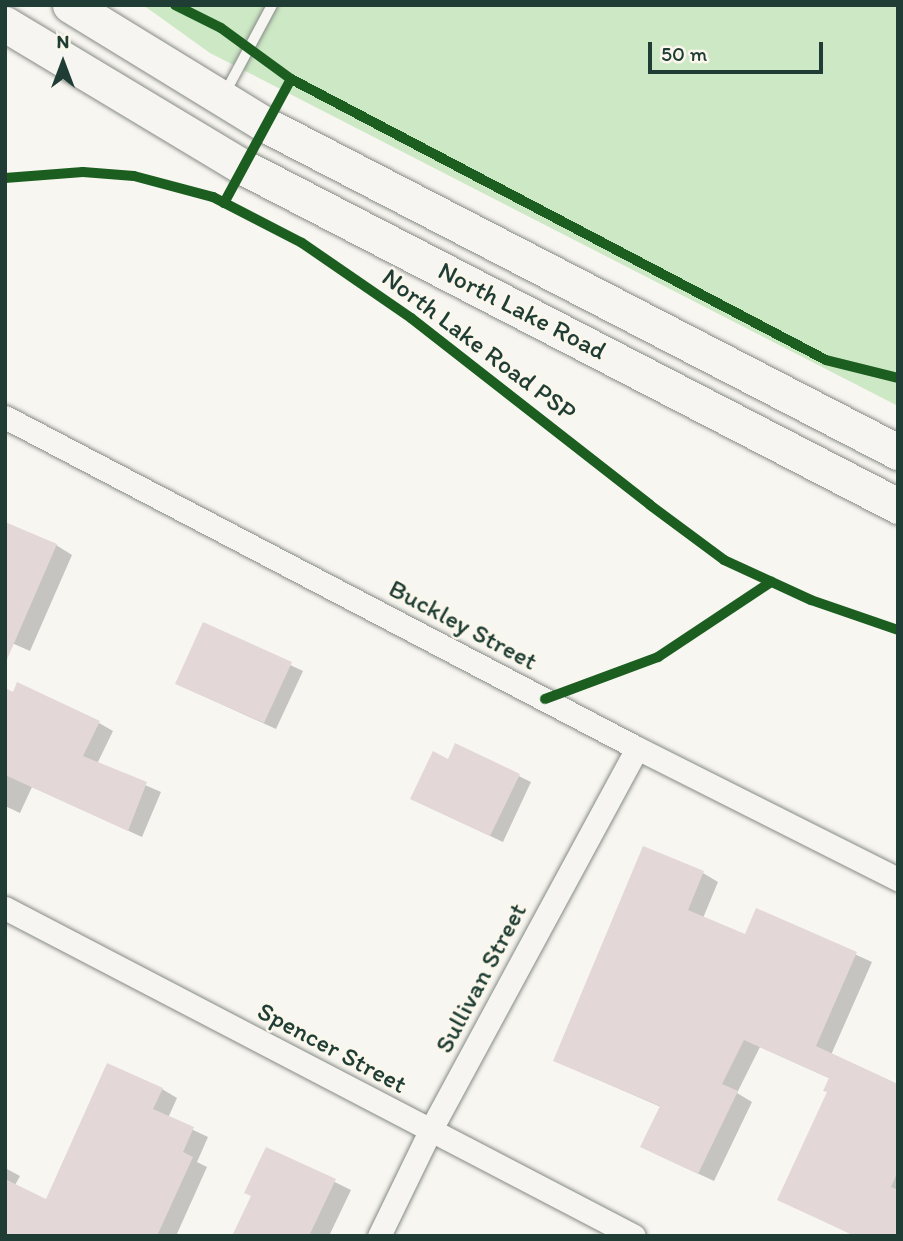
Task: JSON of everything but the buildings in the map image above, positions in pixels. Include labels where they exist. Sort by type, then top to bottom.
[{"type":"main road","name":"North Lake Road","points":[[70,5],[266,125],[898,452]]},
{"type":"main road","name":"North Lake Road","points":[[5,24],[243,167],[898,506]]},
{"type":"street","name":"Buckley Street","points":[[5,417],[636,748],[898,879]]},
{"type":"street","name":"Sullivan Street","points":[[379,1236],[430,1131],[636,748]]},
{"type":"street","name":"Spencer Street","points":[[5,908],[634,1236]]},
{"type":"lane","points":[[222,98],[272,5]]},
{"type":"green space","points":[[143,5],[898,5],[898,406],[210,53]]},
{"type":"cycle path","points":[[175,5],[221,28],[291,79],[826,360],[898,378]]},
{"type":"cycle path","points":[[224,203],[291,79]]},
{"type":"cycle path","name":"North Lake Road PSP","points":[[5,178],[83,172],[134,176],[213,197],[302,243],[411,318],[724,560],[811,600],[898,630]]},
{"type":"cycle path","points":[[545,699],[658,657],[771,582]]}]
